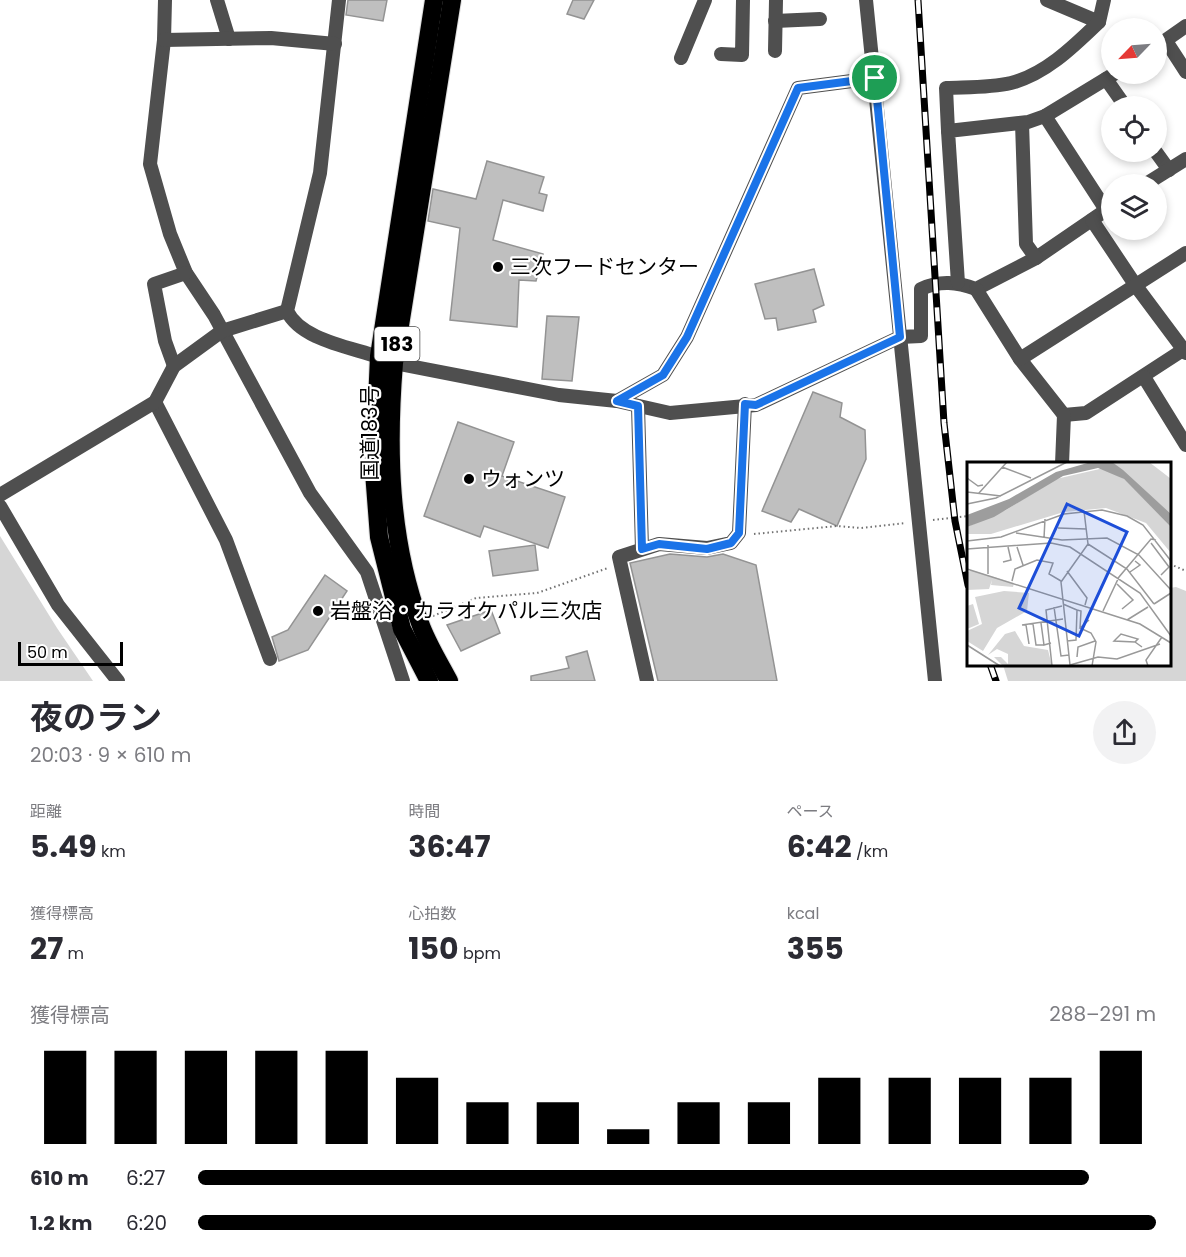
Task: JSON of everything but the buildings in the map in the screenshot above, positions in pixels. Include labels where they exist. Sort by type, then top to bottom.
[{"type":"highway","name":"国道183号","points":[[429,681],[396,631],[379,537],[374,472],[434,0]]},
{"type":"highway","name":"国道183号","points":[[449,681],[420,623],[399,545],[390,467],[387,360],[452,0]]},
{"type":"street","points":[[165,0],[164,40],[150,164],[170,234],[186,273],[222,331],[310,493],[367,572],[396,631],[403,681]]},
{"type":"street","points":[[217,0],[229,39]]},
{"type":"street","points":[[339,0],[320,173],[288,311],[293,322],[312,336],[387,360],[559,395],[617,401],[670,413],[745,404],[756,405],[900,337],[921,336],[921,289],[934,283],[958,283],[976,289],[1020,358],[1064,415],[1062,462]]},
{"type":"street","points":[[681,58],[705,0]]},
{"type":"street","points":[[721,54],[742,55],[743,0]]},
{"type":"street","points":[[775,51],[776,0]]},
{"type":"street","points":[[866,0],[935,681]]},
{"type":"street","points":[[1047,0],[1099,22]]},
{"type":"street","points":[[958,283],[945,88],[1012,83],[1037,72],[1069,51],[1099,22],[1104,0]]},
{"type":"street","points":[[776,21],[820,19]]},
{"type":"street","points":[[1167,40],[1186,26]]},
{"type":"street","points":[[164,40],[271,38],[335,44]]},
{"type":"street","points":[[1167,51],[1186,72]]},
{"type":"street","points":[[617,401],[663,375],[687,337],[798,88],[875,78]]},
{"type":"street","points":[[948,131],[1022,123],[1046,116],[1101,82]]},
{"type":"street","points":[[1046,116],[1101,196]]},
{"type":"street","points":[[1022,123],[1026,244],[1036,258]]},
{"type":"street","points":[[1162,174],[1186,159]]},
{"type":"street","points":[[1163,162],[1169,170]]},
{"type":"street","points":[[976,289],[1036,258],[1101,214]]},
{"type":"street","points":[[1064,415],[1086,413],[1185,350],[1136,286],[1092,220]]},
{"type":"street","points":[[1020,358],[1186,253]]},
{"type":"street","points":[[174,366],[165,341],[154,284],[186,273]]},
{"type":"street","points":[[0,495],[155,402],[174,366],[222,331],[288,311]]},
{"type":"street","points":[[1144,377],[1186,445]]},
{"type":"street","points":[[155,402],[226,540],[270,659]]},
{"type":"street","points":[[647,681],[619,557],[659,544],[707,549],[731,543],[739,533],[745,404]]},
{"type":"street","points":[[638,406],[642,549]]},
{"type":"street","points":[[0,506],[58,605],[118,681]]},
{"type":"street","points":[[396,631],[420,623]]},
{"type":"path","points":[[919,522],[967,516]]},
{"type":"path","points":[[1171,564],[1186,571]]},
{"type":"shaded area","points":[[0,536],[57,628],[93,681],[0,681]]},
{"type":"shaded area","points":[[1176,587],[1186,591],[1186,681],[1008,681],[1003,666],[1171,666],[1171,588]]},
{"type":"railway","points":[[918,0],[944,423],[955,521],[967,580]]},
{"type":"railway","points":[[991,666],[996,681]]},
{"type":"place","name":"三次フードセンター","points":[[498,267]]},
{"type":"place","name":"ウォンツ","points":[[469,479]]},
{"type":"place","name":"岩盤浴・カラオケパル三次店","points":[[318,611]]},
{"type":"route","points":[[875,78],[900,337],[756,405],[745,404],[739,533],[731,543],[707,549],[680,544],[659,544],[642,549],[638,406],[617,401],[663,375],[687,337],[798,88],[875,78]]}]
